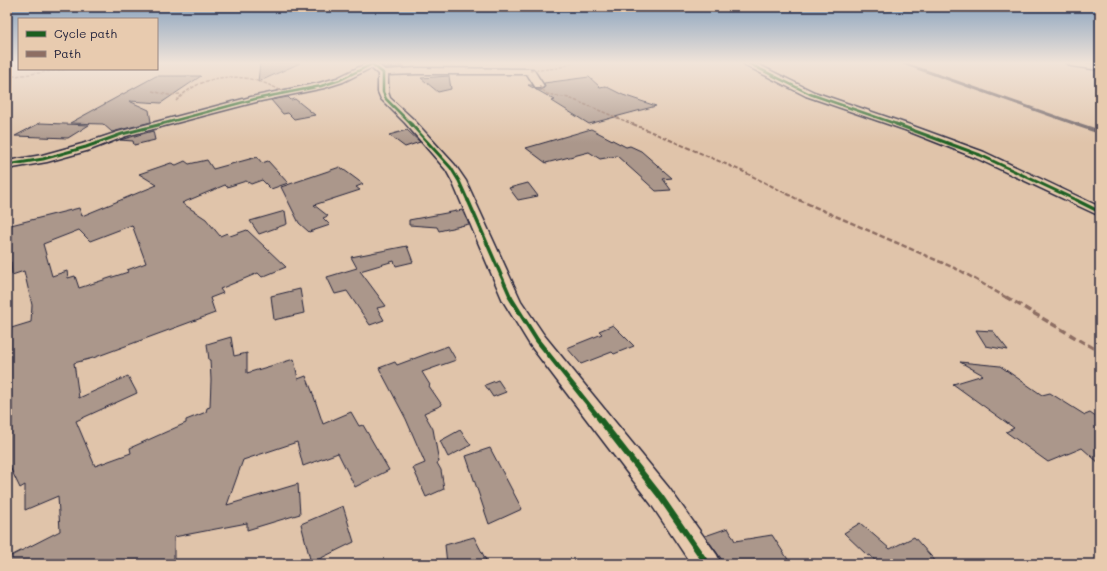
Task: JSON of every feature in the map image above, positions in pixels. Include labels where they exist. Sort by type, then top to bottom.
[{"type":"street","points":[[7,165],[43,159],[86,147],[122,134],[255,99],[302,90]]},
{"type":"street","points":[[383,90],[386,99],[409,121],[451,168],[459,181],[512,301],[537,340],[660,496],[707,564]]},
{"type":"street","points":[[801,90],[980,155],[1100,212]]},
{"type":"building","points":[[131,90],[181,90],[161,103],[129,101],[149,110],[151,122],[112,132],[103,124],[70,123]]},
{"type":"building","points":[[435,90],[448,90],[438,92]]},
{"type":"building","points":[[537,90],[612,90],[623,95],[656,106],[589,124],[552,101],[555,100]]},
{"type":"building","points":[[288,97],[291,100],[295,99],[315,115],[294,119],[288,113],[283,114],[271,100]]},
{"type":"building","points":[[40,123],[89,125],[68,138],[15,136]]},
{"type":"building","points":[[591,129],[626,147],[630,146],[641,151],[672,178],[663,179],[671,190],[656,191],[617,156],[600,159],[589,152],[546,163],[526,148]]},
{"type":"building","points":[[407,130],[420,142],[405,147],[389,135]]},
{"type":"building","points":[[153,131],[155,140],[134,145],[133,141],[120,140]]},
{"type":"building","points":[[257,157],[262,163],[268,161],[288,183],[271,189],[262,180],[251,184],[246,181],[227,187],[225,185],[182,203],[206,219],[220,236],[227,233],[230,236],[247,230],[286,267],[262,277],[258,273],[220,289],[223,293],[210,298],[215,313],[93,358],[74,363],[79,398],[128,376],[137,393],[76,421],[95,466],[131,453],[130,448],[186,423],[186,420],[206,412],[207,408],[210,407],[211,380],[210,360],[207,344],[231,337],[234,356],[247,353],[247,373],[294,359],[298,379],[306,376],[323,424],[351,412],[359,426],[363,425],[389,470],[355,487],[338,453],[303,466],[297,442],[243,460],[227,505],[298,484],[300,514],[247,530],[247,523],[174,537],[174,564],[7,564],[7,558],[60,531],[58,496],[25,510],[25,485],[20,488],[7,461],[8,329],[31,322],[32,305],[24,271],[12,275],[11,262],[7,260],[7,226],[79,208],[82,216],[157,185],[139,174],[171,163],[176,165],[185,161],[189,164],[207,160],[213,169]],"holes":[[[132,225],[146,263],[127,270],[128,272],[79,288],[75,276],[68,278],[67,271],[52,276],[43,244],[79,230],[90,241]]]},
{"type":"building","points":[[340,167],[363,184],[356,187],[360,190],[314,205],[328,216],[323,218],[330,225],[309,232],[299,223],[281,187]]},
{"type":"building","points":[[528,183],[538,196],[518,200],[509,188]]},
{"type":"building","points":[[462,210],[469,224],[439,231],[437,227],[409,225],[409,220]]},
{"type":"building","points":[[285,211],[287,224],[259,234],[250,221]]},
{"type":"building","points":[[407,246],[413,262],[396,266],[394,261],[360,271],[386,306],[377,308],[384,320],[370,325],[347,291],[335,294],[327,277],[357,268],[351,257]]},
{"type":"building","points":[[300,289],[304,313],[274,320],[271,296]]},
{"type":"building","points":[[613,325],[634,346],[614,354],[612,352],[581,364],[567,348],[602,334],[599,331]]},
{"type":"building","points":[[976,330],[993,331],[1008,350],[986,346]]},
{"type":"building","points":[[448,346],[456,360],[422,372],[430,385],[429,386],[442,405],[424,413],[433,429],[439,462],[437,463],[441,470],[444,489],[426,497],[413,468],[425,463],[406,419],[379,368],[395,362],[397,365]]},
{"type":"building","points":[[960,362],[1000,366],[1042,395],[1050,393],[1085,415],[1090,413],[1100,420],[1100,464],[1082,448],[1048,462],[1006,432],[1014,428],[953,384],[983,375]]},
{"type":"building","points":[[498,380],[506,392],[493,397],[485,385]]},
{"type":"building","points":[[460,430],[471,445],[448,457],[440,441]]},
{"type":"building","points":[[490,448],[522,509],[489,524],[466,456]]},
{"type":"building","points":[[343,506],[354,542],[311,563],[301,524]]},
{"type":"building","points":[[860,523],[890,549],[914,537],[938,564],[878,564],[870,555],[868,556],[844,533]]},
{"type":"building","points":[[728,528],[735,541],[772,535],[791,564],[725,564],[705,536]]},
{"type":"building","points":[[474,537],[488,564],[447,564],[445,545]]},
{"type":"waterway","points":[[979,90],[1079,125]]},
{"type":"waterway","points":[[1079,125],[1100,132]]},
{"type":"marked path","points":[[176,101],[189,90]]},
{"type":"marked path","points":[[279,90],[285,93]]},
{"type":"marked path","points":[[543,90],[547,94],[569,98],[644,128],[744,172],[814,208],[961,271],[1100,352]]},
{"type":"marked path","points":[[152,91],[169,95],[181,94]]},
{"type":"cycle path","points":[[7,165],[43,159],[86,147],[122,134],[255,99],[302,90]]},
{"type":"cycle path","points":[[383,90],[386,99],[409,121],[451,168],[459,181],[512,301],[537,340],[660,496],[707,564]]},
{"type":"cycle path","points":[[801,90],[980,155],[1100,212]]}]
